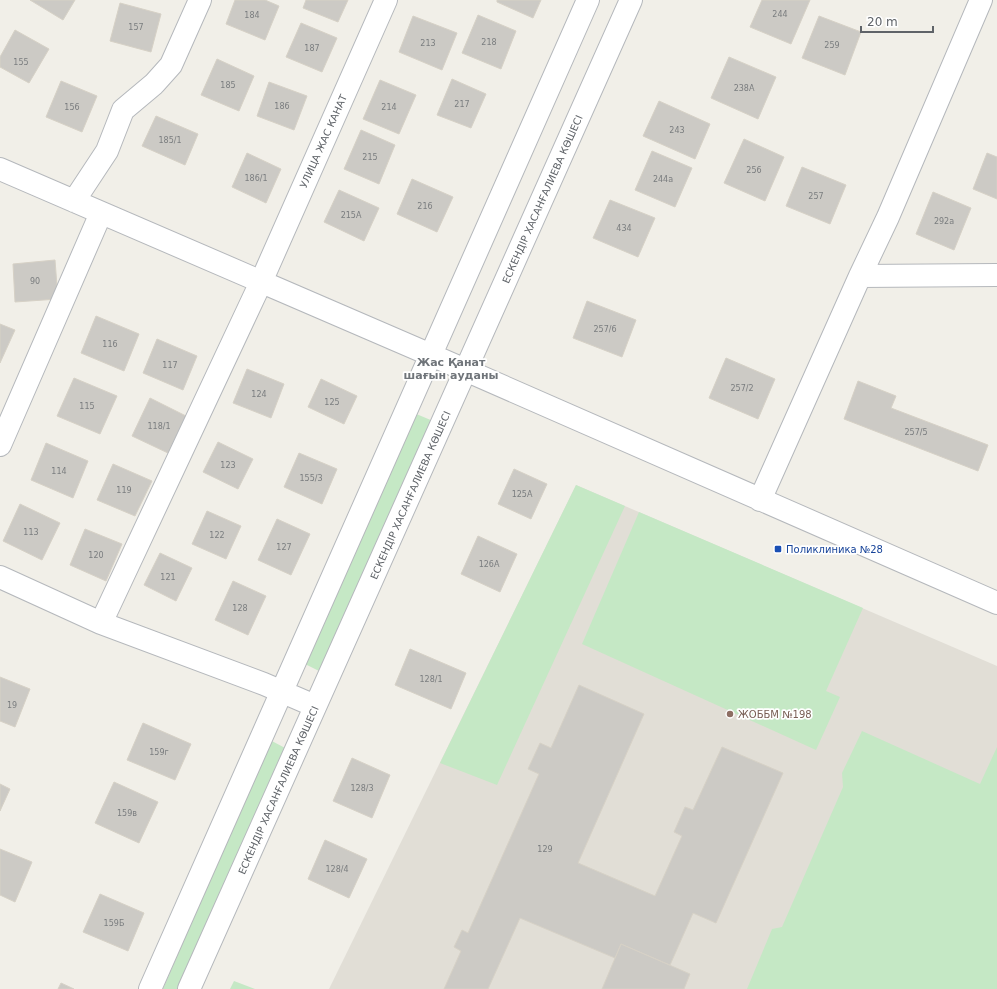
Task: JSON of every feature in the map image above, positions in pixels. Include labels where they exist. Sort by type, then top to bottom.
[{"type":"street","points":[[74,201],[107,150],[123,110],[154,84],[171,65],[200,0]]},
{"type":"street","name":"УЛИЦА ЖАС КАНАТ","points":[[101,623],[261,282],[386,0]]},
{"type":"street","points":[[150,989],[588,0]]},
{"type":"street","name":"ЕСКЕНДІР ХАСАНҒАЛИЕВА КӨШЕСІ","points":[[189,989],[631,0]]},
{"type":"street","points":[[760,500],[888,217],[981,0]]},
{"type":"street","points":[[0,169],[431,355],[997,604]]},
{"type":"street","points":[[0,445],[101,213]]},
{"type":"street","points":[[860,276],[997,275]]},
{"type":"street","points":[[0,577],[101,623],[264,684],[315,706]]},
{"type":"shaded area","name":"ЖОББМ №198","points":[[576,485],[997,666],[997,989],[329,989]]},
{"type":"green space","points":[[414,413],[433,421],[321,672],[305,664]]},
{"type":"green space","points":[[576,485],[625,506],[497,785],[440,763]]},
{"type":"green space","points":[[639,512],[863,608],[826,691],[840,697],[816,750],[582,644]]},
{"type":"green space","points":[[862,731],[980,784],[997,747],[997,989],[747,989],[772,929],[782,927],[843,787],[842,773]]},
{"type":"green space","points":[[270,740],[287,749],[181,989],[163,989]]},
{"type":"green space","points":[[234,981],[255,989],[230,989]]},
{"type":"building","points":[[30,0],[75,0],[63,20]]},
{"type":"building","points":[[235,0],[265,0],[279,6],[265,40],[226,24]]},
{"type":"building","points":[[306,0],[348,0],[338,22],[303,8]]},
{"type":"building","points":[[497,0],[541,0],[533,18],[497,2]]},
{"type":"building","points":[[762,0],[810,0],[791,44],[750,27]]},
{"type":"building","points":[[120,3],[161,14],[151,52],[110,41]]},
{"type":"building","points":[[478,15],[516,31],[501,69],[462,53]]},
{"type":"building","points":[[413,16],[457,33],[442,70],[399,52]]},
{"type":"building","points":[[819,16],[861,32],[845,75],[802,58]]},
{"type":"building","points":[[301,23],[337,38],[322,72],[286,57]]},
{"type":"building","points":[[15,30],[49,49],[29,83],[0,67],[0,57]]},
{"type":"building","points":[[729,57],[776,77],[758,119],[711,98]]},
{"type":"building","points":[[217,59],[254,76],[239,111],[201,95]]},
{"type":"building","points":[[452,79],[486,94],[471,128],[437,115]]},
{"type":"building","points":[[380,80],[416,95],[399,134],[363,119]]},
{"type":"building","points":[[61,81],[97,96],[82,132],[46,117]]},
{"type":"building","points":[[269,82],[307,96],[294,130],[257,116]]},
{"type":"building","points":[[659,101],[710,124],[695,159],[643,136]]},
{"type":"building","points":[[156,116],[198,134],[185,165],[142,146]]},
{"type":"building","points":[[361,130],[395,145],[379,184],[344,169]]},
{"type":"building","points":[[744,139],[784,157],[765,201],[724,183]]},
{"type":"building","points":[[652,151],[692,168],[675,207],[635,190]]},
{"type":"building","points":[[247,153],[281,169],[266,203],[232,187]]},
{"type":"building","points":[[987,153],[997,157],[997,199],[973,189]]},
{"type":"building","points":[[802,167],[846,185],[830,224],[786,206]]},
{"type":"building","points":[[412,179],[453,197],[437,232],[397,214]]},
{"type":"building","points":[[339,190],[379,208],[364,241],[324,222]]},
{"type":"building","points":[[933,192],[971,208],[954,250],[916,234]]},
{"type":"building","points":[[610,200],[655,218],[638,257],[593,238]]},
{"type":"building","points":[[55,260],[58,299],[15,302],[13,264]]},
{"type":"building","points":[[587,301],[636,320],[622,357],[573,338]]},
{"type":"building","points":[[96,316],[139,334],[124,371],[81,353]]},
{"type":"building","points":[[0,324],[15,330],[0,363]]},
{"type":"building","points":[[157,339],[197,356],[183,390],[143,373]]},
{"type":"building","points":[[726,358],[775,379],[758,419],[709,398]]},
{"type":"building","points":[[247,369],[284,384],[271,418],[233,403]]},
{"type":"building","points":[[74,378],[117,396],[100,434],[57,416]]},
{"type":"building","points":[[321,379],[357,396],[344,424],[308,407]]},
{"type":"building","points":[[858,381],[896,396],[891,408],[988,445],[978,471],[844,419]]},
{"type":"building","points":[[150,398],[186,416],[168,453],[132,436]]},
{"type":"building","points":[[218,442],[253,459],[238,489],[203,472]]},
{"type":"building","points":[[46,443],[88,461],[73,498],[31,480]]},
{"type":"building","points":[[299,453],[337,469],[322,504],[284,487]]},
{"type":"building","points":[[113,464],[152,481],[135,516],[97,500]]},
{"type":"building","points":[[514,469],[547,484],[531,519],[498,504]]},
{"type":"building","points":[[20,504],[60,523],[42,560],[3,541]]},
{"type":"building","points":[[207,511],[241,526],[226,559],[192,544]]},
{"type":"building","points":[[277,519],[310,534],[291,575],[258,560]]},
{"type":"building","points":[[85,529],[122,544],[106,581],[70,565]]},
{"type":"building","points":[[478,536],[517,554],[500,592],[461,574]]},
{"type":"building","points":[[160,553],[192,568],[176,601],[144,585]]},
{"type":"building","points":[[233,581],[266,596],[248,635],[215,620]]},
{"type":"building","points":[[410,649],[466,673],[451,709],[395,685]]},
{"type":"building","points":[[0,677],[30,689],[15,727],[0,721]]},
{"type":"building","points":[[579,685],[644,714],[578,863],[655,896],[682,836],[674,832],[685,807],[693,810],[722,747],[783,773],[716,923],[693,913],[670,965],[621,944],[615,958],[520,918],[488,989],[444,989],[461,951],[454,947],[462,930],[468,933],[539,774],[528,769],[540,743],[551,748]]},
{"type":"building","points":[[143,723],[191,744],[175,780],[127,760]]},
{"type":"building","points":[[352,758],[390,775],[372,818],[333,801]]},
{"type":"building","points":[[114,782],[158,802],[139,843],[95,823]]},
{"type":"building","points":[[0,784],[10,789],[0,811]]},
{"type":"building","points":[[325,840],[367,859],[349,898],[308,879]]},
{"type":"building","points":[[0,849],[32,862],[15,902],[0,895]]},
{"type":"building","points":[[100,894],[144,913],[128,951],[83,932]]},
{"type":"building","points":[[621,944],[690,974],[684,989],[602,989]]},
{"type":"building","points":[[61,983],[74,989],[58,989]]},
{"type":"place","name":"Поликлиника №28","points":[[778,549]]},
{"type":"place","name":"ЖОББМ №198","points":[[730,714]]},
{"type":"district","name":"Жас Қанат шағын ауданы","points":[[451,368]]}]
